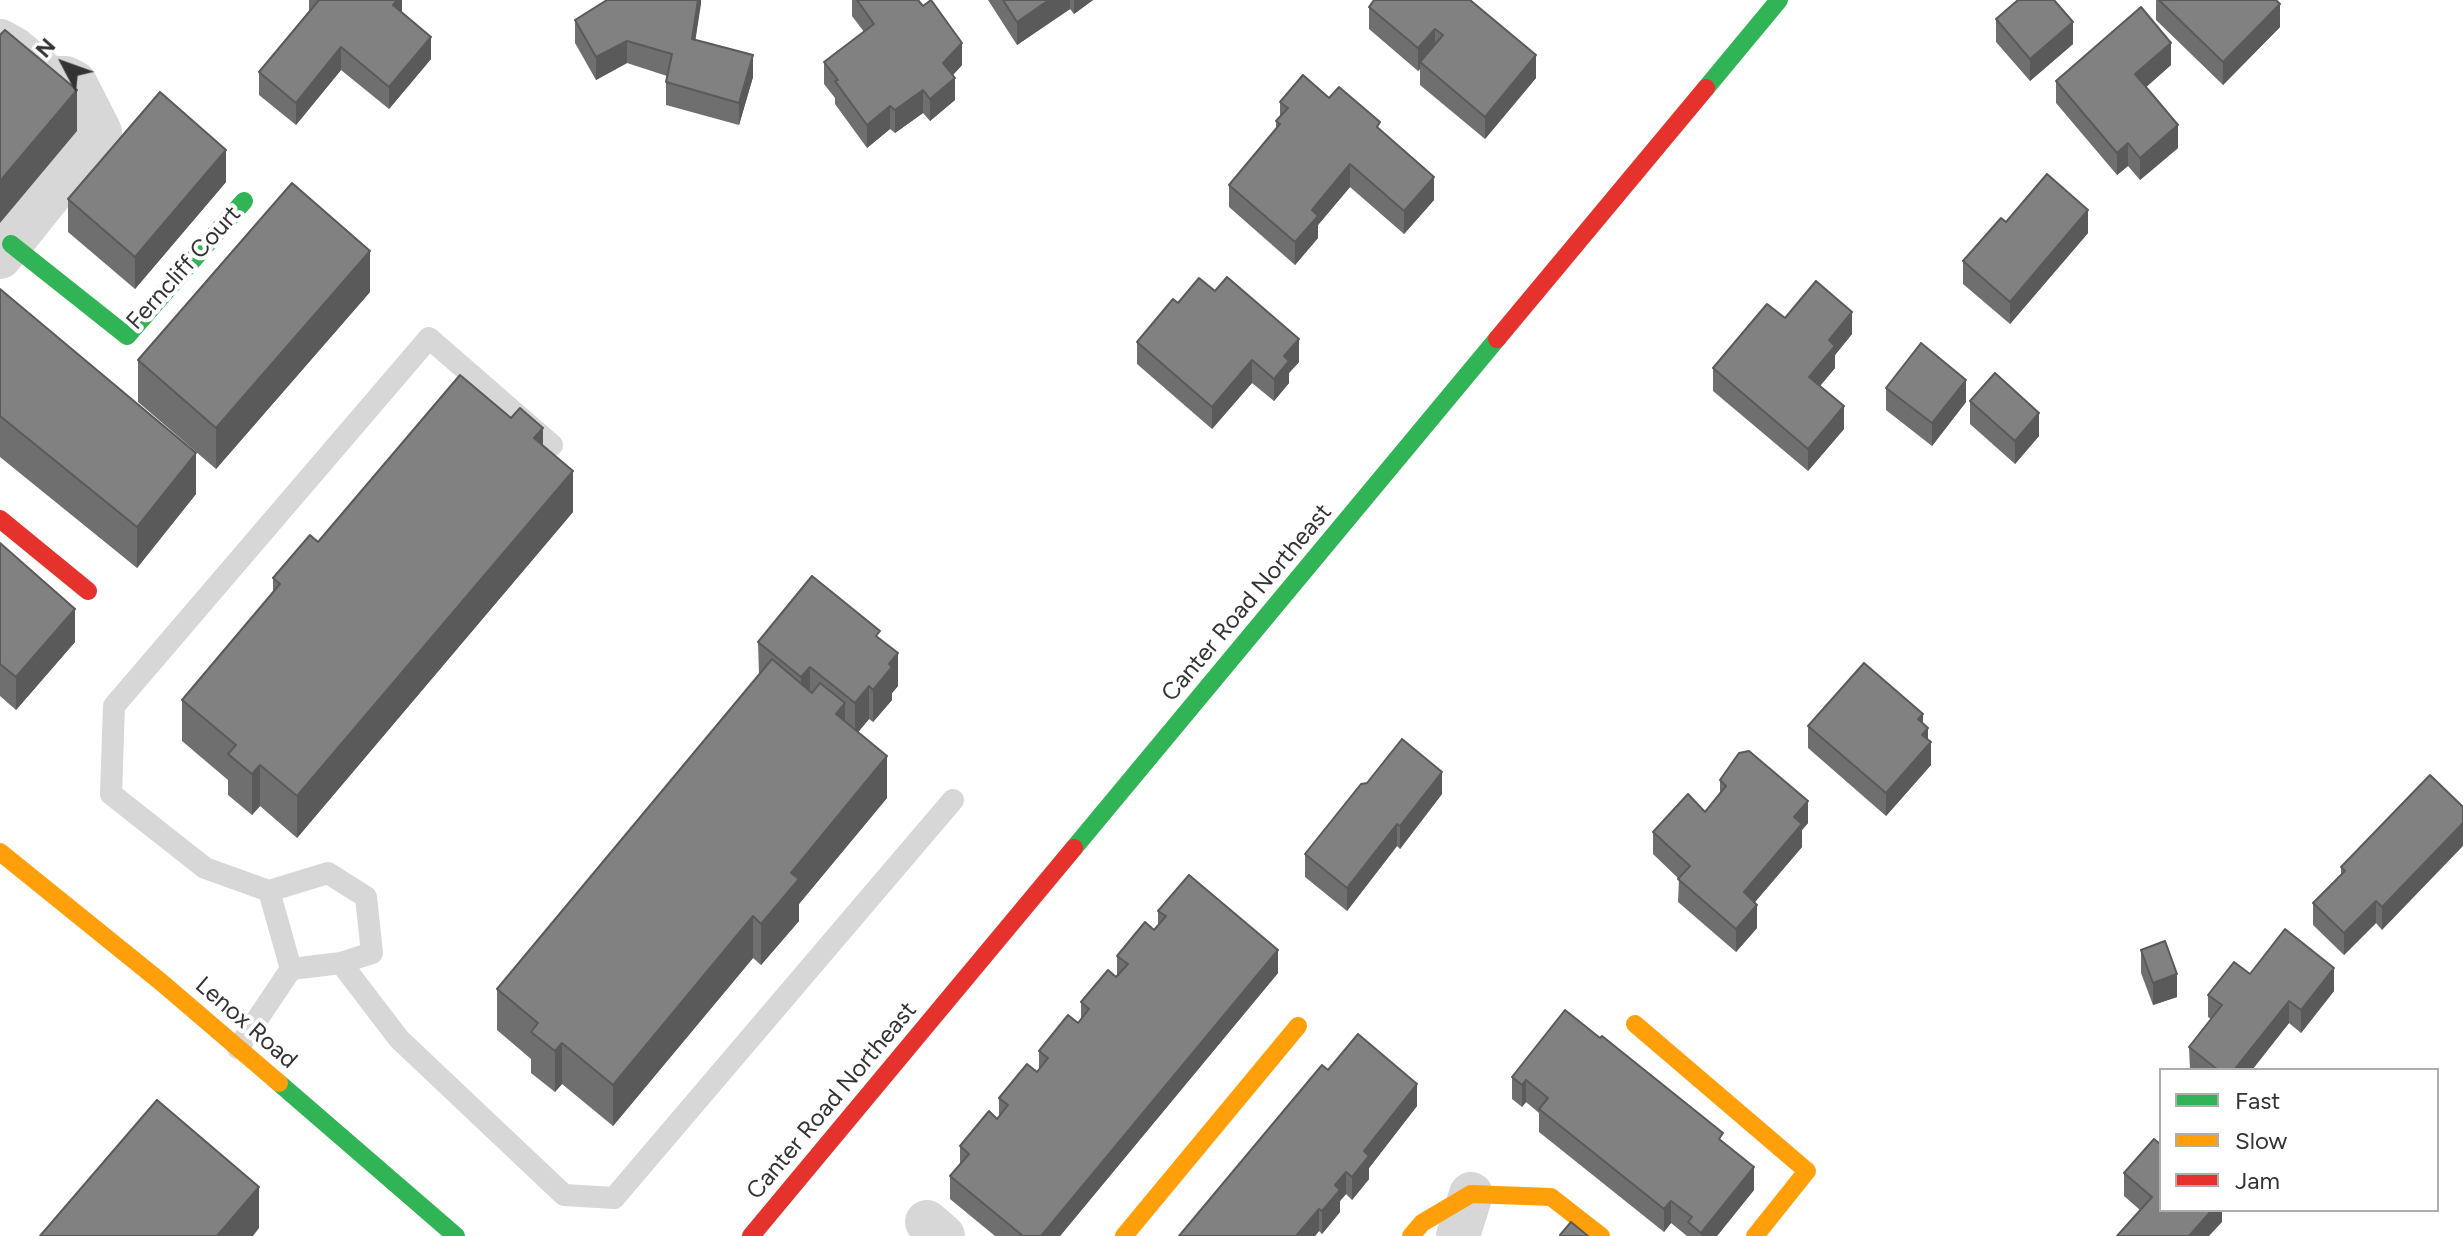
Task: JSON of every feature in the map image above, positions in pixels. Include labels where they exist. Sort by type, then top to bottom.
[{"type":"street","name":"Canter Road Northeast","points":[[751,1236],[1779,0]]},
{"type":"street","name":"Ferncliff Court","points":[[0,20],[14,26],[63,61],[66,78],[75,83],[100,132],[5,251],[127,336],[244,201]]},
{"type":"street","points":[[0,41],[49,78],[66,78]]},
{"type":"street","points":[[0,519],[88,591]]},
{"type":"street","name":"Lenox Road","points":[[0,852],[161,982],[456,1236]]},
{"type":"street","points":[[1635,1024],[1807,1171],[1755,1236]]},
{"type":"street","points":[[1124,1236],[1298,1026]]},
{"type":"street","points":[[1458,1236],[1471,1194]]},
{"type":"street","points":[[1411,1236],[1422,1223],[1471,1194],[1551,1197],[1601,1236]]},
{"type":"lane","points":[[238,1048],[291,969],[341,963],[372,953],[366,897],[328,873],[269,891],[205,868],[111,794],[114,706],[429,338],[552,445]]},
{"type":"lane","points":[[341,963],[399,1039],[564,1195],[614,1198],[953,800]]},
{"type":"lane","points":[[269,891],[291,969]]},
{"type":"building","points":[[319,0],[397,0],[393,5],[431,37],[389,87],[341,47],[296,103],[259,72]]},
{"type":"building","points":[[607,0],[698,0],[692,39],[753,55],[739,103],[666,82],[672,54],[627,41],[596,57],[575,20]]},
{"type":"building","points":[[857,0],[918,0],[923,6],[931,0],[962,43],[943,63],[955,78],[930,99],[923,90],[895,110],[890,106],[867,125],[824,62],[874,24]]},
{"type":"building","points":[[1003,0],[1049,0],[1017,22]]},
{"type":"building","points":[[1374,0],[1470,0],[1536,55],[1485,117],[1420,62],[1443,35],[1435,29],[1418,48],[1369,7]]},
{"type":"building","points":[[2018,0],[2054,0],[2073,22],[2030,59],[1996,19]]},
{"type":"building","points":[[2159,0],[2276,0],[2280,4],[2223,62]]},
{"type":"building","points":[[2141,7],[2171,43],[2135,74],[2178,125],[2140,158],[2128,143],[2117,153],[2056,81]]},
{"type":"building","points":[[5,30],[77,90],[0,181],[0,35]]},
{"type":"building","points":[[1303,75],[1329,98],[1339,87],[1380,122],[1377,127],[1434,177],[1404,211],[1350,164],[1312,210],[1318,216],[1295,242],[1229,185],[1280,124],[1276,121],[1288,108],[1280,102]]},
{"type":"building","points":[[160,92],[226,150],[135,257],[68,199]]},
{"type":"building","points":[[2047,174],[2088,210],[2010,302],[1963,261],[2001,218],[2006,222]]},
{"type":"building","points":[[292,183],[370,251],[216,428],[138,360]]},
{"type":"building","points":[[1227,277],[1299,339],[1284,356],[1289,361],[1274,379],[1252,360],[1212,407],[1137,342],[1173,299],[1178,303],[1199,278],[1215,291]]},
{"type":"building","points":[[1816,281],[1852,312],[1829,340],[1835,346],[1809,377],[1844,406],[1808,449],[1713,368],[1767,304],[1785,318]]},
{"type":"building","points":[[0,289],[196,453],[137,527],[0,416]]},
{"type":"building","points":[[1921,343],[1966,380],[1932,423],[1886,388]]},
{"type":"building","points":[[1995,373],[2039,413],[2015,441],[1970,401]]},
{"type":"building","points":[[460,375],[511,418],[520,408],[543,428],[534,438],[573,471],[297,796],[260,765],[252,774],[228,754],[236,745],[182,700],[280,584],[273,578],[310,535],[318,542]]},
{"type":"building","points":[[0,543],[75,609],[16,677],[0,664]]},
{"type":"building","points":[[812,576],[880,631],[876,636],[898,653],[889,664],[892,667],[873,690],[869,686],[855,703],[810,667],[801,677],[758,642]]},
{"type":"building","points":[[772,659],[812,693],[820,683],[845,703],[836,714],[887,756],[791,873],[799,879],[761,924],[753,916],[613,1085],[562,1043],[555,1051],[531,1032],[538,1023],[497,989]]},
{"type":"building","points":[[1864,663],[1923,714],[1918,719],[1928,728],[1922,735],[1931,742],[1886,793],[1808,726]]},
{"type":"building","points":[[1402,739],[1442,772],[1347,888],[1305,854]]},
{"type":"building","points":[[1749,751],[1808,801],[1794,817],[1802,824],[1744,892],[1757,905],[1736,929],[1678,879],[1690,866],[1653,832],[1688,794],[1705,812],[1726,786],[1720,780],[1739,753]]},
{"type":"building","points":[[2430,775],[2463,807],[2463,823],[2382,907],[2376,901],[2344,933],[2313,903],[2345,871],[2341,867]]},
{"type":"building","points":[[1189,875],[1278,950],[1041,1236],[1023,1236],[950,1176],[969,1154],[960,1146],[989,1111],[997,1119],[1008,1105],[999,1098],[1027,1064],[1037,1072],[1048,1058],[1039,1051],[1068,1015],[1078,1023],[1089,1009],[1081,1002],[1108,970],[1116,977],[1128,964],[1117,956],[1145,922],[1154,930],[1166,916],[1158,911]]},
{"type":"building","points":[[2285,929],[2334,968],[2301,1010],[2289,1001],[2236,1068],[2215,1068],[2189,1047],[2222,1005],[2208,995],[2234,962],[2250,974]]},
{"type":"building","points":[[2165,941],[2177,974],[2153,983],[2141,950]]},
{"type":"building","points":[[1565,1010],[1723,1133],[1719,1139],[1754,1167],[1701,1233],[1688,1222],[1692,1217],[1671,1201],[1664,1209],[1539,1109],[1548,1098],[1526,1080],[1522,1085],[1512,1077]]},
{"type":"building","points":[[1358,1034],[1417,1084],[1364,1151],[1369,1156],[1352,1177],[1346,1172],[1335,1185],[1340,1190],[1322,1211],[1319,1209],[1296,1236],[1179,1236],[1322,1065],[1328,1070]]},
{"type":"building","points":[[157,1100],[259,1187],[217,1236],[40,1236]]},
{"type":"building","points":[[2154,1139],[2159,1143],[2159,1212],[2210,1212],[2189,1236],[2117,1236],[2152,1197],[2124,1173]]},
{"type":"building","points":[[1571,1222],[1588,1236],[1561,1236]]},
{"type":"traffic: fast","points":[[1706,88],[1779,0]]},
{"type":"traffic: fast","points":[[11,244],[127,336],[244,201]]},
{"type":"traffic: fast","points":[[1074,848],[1497,339]]},
{"type":"traffic: fast","points":[[279,1083],[456,1236]]},
{"type":"traffic: slow","points":[[0,852],[161,982],[279,1083]]},
{"type":"traffic: slow","points":[[1635,1024],[1807,1171],[1755,1236]]},
{"type":"traffic: slow","points":[[1124,1236],[1298,1026]]},
{"type":"traffic: slow","points":[[1411,1236],[1422,1223],[1471,1194],[1551,1197],[1601,1236]]},
{"type":"traffic: jam","points":[[1497,339],[1706,88]]},
{"type":"traffic: jam","points":[[0,519],[88,591]]},
{"type":"traffic: jam","points":[[751,1236],[1074,848]]}]
